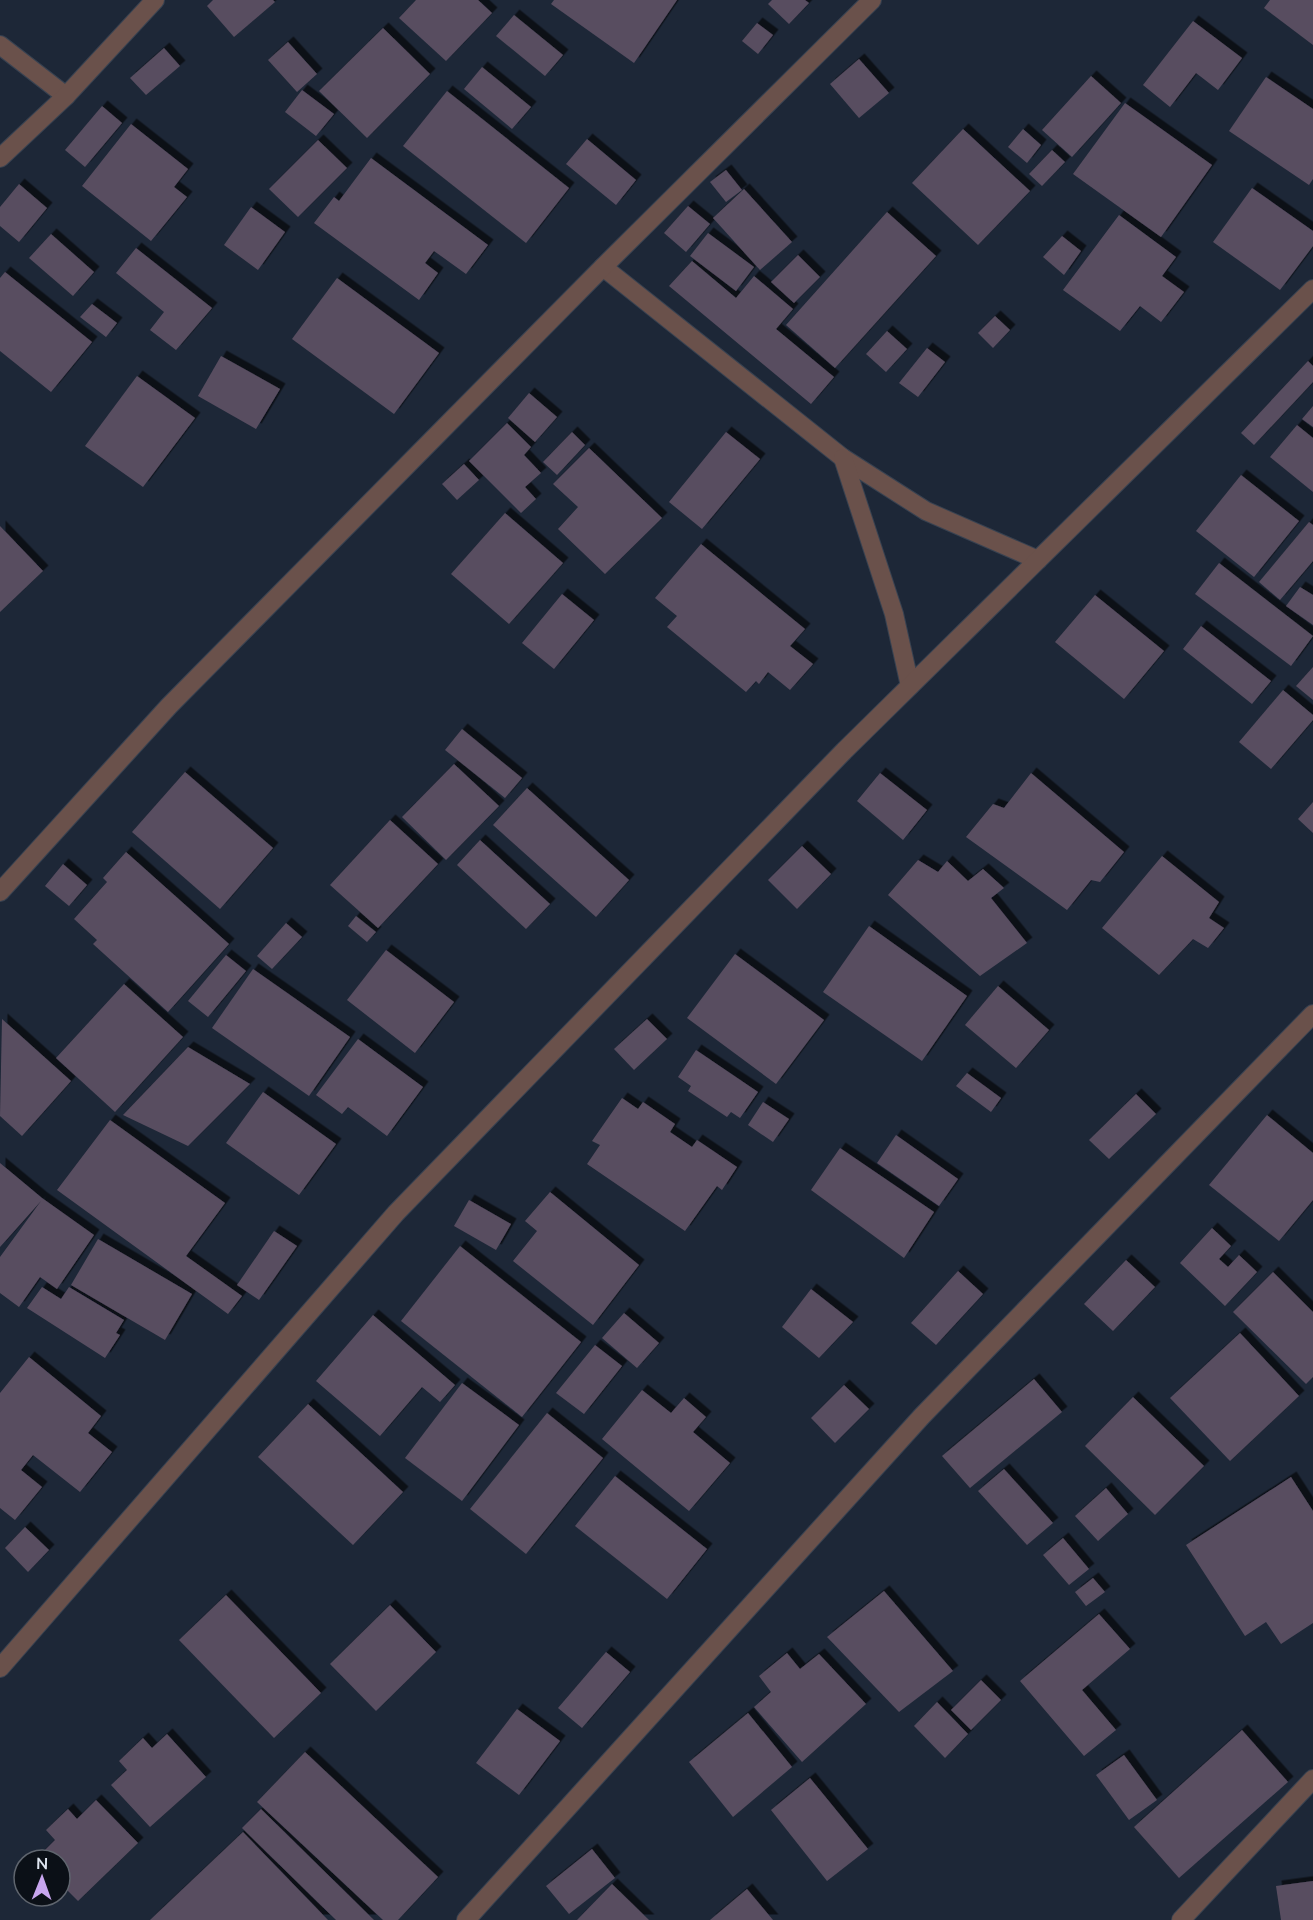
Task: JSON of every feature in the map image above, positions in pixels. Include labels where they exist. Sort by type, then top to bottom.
[{"type":"street","points":[[0,158],[66,96],[156,0]]},
{"type":"street","points":[[0,892],[169,706],[603,267],[872,0]]},
{"type":"street","points":[[0,45],[66,96]]},
{"type":"street","points":[[603,267],[843,458],[926,511],[1038,560]]},
{"type":"street","points":[[0,1668],[396,1213],[835,759],[1313,289]]},
{"type":"street","points":[[843,458],[894,614],[910,686]]},
{"type":"street","points":[[466,1920],[922,1416],[1313,1014]]},
{"type":"street","points":[[1181,1920],[1313,1779]]},
{"type":"building","points":[[213,0],[273,0],[275,2],[234,37],[207,6]]},
{"type":"building","points":[[416,0],[478,0],[492,13],[446,61],[399,18]]},
{"type":"building","points":[[554,0],[677,0],[634,63],[551,4]]},
{"type":"building","points":[[772,0],[805,0],[809,3],[789,24],[768,4]]},
{"type":"building","points":[[1270,0],[1313,0],[1313,45],[1264,8]]},
{"type":"building","points":[[514,15],[563,55],[545,76],[496,36]]},
{"type":"building","points":[[1193,21],[1242,58],[1218,90],[1196,73],[1170,107],[1143,85]]},
{"type":"building","points":[[757,23],[773,35],[758,54],[742,41]]},
{"type":"building","points":[[383,28],[430,74],[367,138],[319,91]]},
{"type":"building","points":[[288,42],[317,74],[297,92],[268,60]]},
{"type":"building","points":[[164,48],[180,66],[146,95],[130,78]]},
{"type":"building","points":[[859,59],[889,93],[859,118],[830,84]]},
{"type":"building","points":[[482,67],[531,107],[512,129],[464,89]]},
{"type":"building","points":[[1091,76],[1121,103],[1072,157],[1042,130]]},
{"type":"building","points":[[1266,77],[1313,109],[1313,179],[1309,185],[1229,131]]},
{"type":"building","points":[[302,90],[334,114],[316,136],[285,112]]},
{"type":"building","points":[[447,91],[569,188],[526,243],[403,146]]},
{"type":"building","points":[[1125,103],[1212,165],[1161,237],[1073,174]]},
{"type":"building","points":[[102,106],[122,123],[85,167],[65,150]]},
{"type":"building","points":[[131,124],[188,169],[174,187],[187,197],[151,241],[82,186]]},
{"type":"building","points":[[963,129],[1030,191],[978,245],[912,183]]},
{"type":"building","points":[[1023,129],[1041,145],[1027,163],[1008,147]]},
{"type":"building","points":[[587,139],[636,180],[616,205],[566,164]]},
{"type":"building","points":[[318,140],[347,168],[298,217],[269,189]]},
{"type":"building","points":[[1052,150],[1065,162],[1042,186],[1029,174]]},
{"type":"building","points":[[371,158],[488,245],[466,274],[434,251],[425,263],[438,273],[419,300],[314,223],[334,197],[339,201]]},
{"type":"building","points":[[726,170],[742,190],[726,202],[710,182]]},
{"type":"building","points":[[19,184],[47,208],[19,242],[0,226],[0,207]]},
{"type":"building","points":[[1252,188],[1313,231],[1313,246],[1280,290],[1213,242]]},
{"type":"building","points":[[744,189],[792,242],[760,270],[713,218]]},
{"type":"building","points":[[688,206],[710,224],[686,252],[664,233]]},
{"type":"building","points":[[251,207],[285,232],[258,270],[224,245]]},
{"type":"building","points":[[887,212],[936,256],[835,368],[786,325]]},
{"type":"building","points":[[1119,215],[1176,257],[1162,276],[1184,292],[1161,322],[1140,306],[1120,331],[1063,290]]},
{"type":"building","points":[[708,233],[754,267],[736,291],[690,256]]},
{"type":"building","points":[[51,234],[94,272],[73,296],[29,258]]},
{"type":"building","points":[[1062,236],[1081,251],[1064,275],[1043,257]]},
{"type":"building","points":[[136,248],[212,308],[176,350],[150,330],[164,312],[116,273]]},
{"type":"building","points":[[798,255],[820,277],[794,303],[771,282]]},
{"type":"building","points":[[692,261],[736,298],[754,276],[793,309],[776,329],[834,377],[811,404],[669,286]]},
{"type":"building","points":[[5,272],[92,342],[51,392],[0,351],[0,278]]},
{"type":"building","points":[[337,278],[439,353],[394,414],[292,339]]},
{"type":"building","points":[[92,304],[117,323],[106,337],[80,317]]},
{"type":"building","points":[[995,316],[1010,330],[993,348],[978,333]]},
{"type":"building","points":[[887,331],[907,349],[886,372],[866,354]]},
{"type":"building","points":[[927,348],[945,362],[918,397],[899,383]]},
{"type":"building","points":[[221,356],[280,389],[256,429],[198,396]]},
{"type":"building","points":[[1308,361],[1313,366],[1313,382],[1254,445],[1241,433]]},
{"type":"building","points":[[137,376],[195,418],[143,487],[85,446]]},
{"type":"building","points":[[529,393],[557,417],[535,442],[508,418]]},
{"type":"building","points":[[1313,406],[1313,427],[1302,419]]},
{"type":"building","points":[[507,423],[531,447],[524,455],[541,473],[525,487],[536,499],[521,513],[469,461]]},
{"type":"building","points":[[1297,425],[1313,438],[1313,492],[1270,457]]},
{"type":"building","points":[[572,432],[585,445],[557,475],[543,462]]},
{"type":"building","points":[[726,432],[760,459],[702,529],[669,502]]},
{"type":"building","points":[[589,448],[662,518],[605,574],[558,529],[578,507],[553,484]]},
{"type":"building","points":[[464,464],[479,480],[457,500],[442,484]]},
{"type":"building","points":[[1241,475],[1299,521],[1254,577],[1196,531]]},
{"type":"building","points":[[505,513],[563,563],[509,624],[451,574]]},
{"type":"building","points":[[1309,522],[1313,525],[1313,561],[1280,600],[1259,582]]},
{"type":"building","points":[[0,526],[43,571],[0,612]]},
{"type":"building","points":[[701,544],[805,629],[790,646],[813,664],[790,690],[768,672],[759,684],[756,681],[746,692],[667,627],[677,616],[655,598]]},
{"type":"building","points":[[1219,563],[1313,636],[1291,666],[1195,594]]},
{"type":"building","points":[[1300,587],[1313,595],[1313,625],[1286,606]]},
{"type":"building","points":[[562,594],[594,620],[554,669],[522,643]]},
{"type":"building","points":[[1095,595],[1164,651],[1124,699],[1055,642]]},
{"type":"building","points":[[1201,626],[1271,681],[1252,704],[1183,649]]},
{"type":"building","points":[[1313,667],[1313,700],[1296,686]]},
{"type":"building","points":[[1283,690],[1313,715],[1313,720],[1271,769],[1239,742]]},
{"type":"building","points":[[462,729],[522,778],[505,798],[445,750]]},
{"type":"building","points":[[454,764],[499,806],[446,860],[402,817]]},
{"type":"building","points":[[185,772],[273,848],[220,909],[132,832]]},
{"type":"building","points":[[880,773],[927,810],[903,840],[857,801]]},
{"type":"building","points":[[1031,773],[1124,852],[1100,882],[1091,880],[1067,910],[966,837],[993,804],[1004,808]]},
{"type":"building","points":[[527,788],[629,880],[596,917],[493,825]]},
{"type":"building","points":[[1313,802],[1313,833],[1298,819]]},
{"type":"building","points":[[390,820],[438,864],[378,928],[330,885]]},
{"type":"building","points":[[480,840],[550,904],[526,929],[457,865]]},
{"type":"building","points":[[802,846],[831,874],[797,909],[768,880]]},
{"type":"building","points":[[126,852],[229,944],[168,1012],[93,944],[97,940],[74,919],[107,882],[103,878]]},
{"type":"building","points":[[1162,856],[1219,902],[1209,918],[1224,928],[1208,948],[1193,939],[1159,975],[1102,928]]},
{"type":"building","points":[[918,860],[938,872],[947,861],[968,881],[983,869],[1004,888],[991,898],[1027,943],[980,976],[888,895]]},
{"type":"building","points":[[63,864],[87,885],[69,906],[45,886]]},
{"type":"building","points":[[356,916],[376,932],[367,942],[348,926]]},
{"type":"building","points":[[286,923],[302,937],[272,969],[257,956]]},
{"type":"building","points":[[869,926],[967,996],[922,1061],[823,992]]},
{"type":"building","points":[[386,950],[454,1002],[415,1053],[347,1000]]},
{"type":"building","points":[[735,954],[824,1020],[776,1084],[687,1018]]},
{"type":"building","points":[[226,955],[246,971],[208,1017],[188,1001]]},
{"type":"building","points":[[253,969],[350,1037],[309,1096],[212,1028]]},
{"type":"building","points":[[124,984],[183,1037],[115,1112],[56,1058]]},
{"type":"building","points":[[998,986],[1049,1030],[1016,1068],[965,1025]]},
{"type":"building","points":[[2,1019],[71,1081],[22,1136],[0,1116]]},
{"type":"building","points":[[647,1019],[667,1039],[634,1070],[614,1049]]},
{"type":"building","points":[[358,1039],[423,1087],[387,1136],[348,1107],[342,1114],[316,1095]]},
{"type":"building","points":[[188,1047],[250,1084],[188,1146],[123,1115]]},
{"type":"building","points":[[696,1050],[758,1092],[740,1118],[731,1112],[727,1117],[688,1091],[691,1086],[678,1077]]},
{"type":"building","points":[[967,1073],[1001,1098],[991,1112],[956,1086]]},
{"type":"building","points":[[263,1092],[336,1144],[299,1195],[226,1143]]},
{"type":"building","points":[[1136,1094],[1156,1114],[1109,1159],[1089,1140]]},
{"type":"building","points":[[622,1098],[638,1109],[643,1102],[675,1124],[670,1132],[692,1147],[697,1140],[737,1167],[722,1190],[717,1186],[685,1231],[587,1164],[600,1145],[592,1141]]},
{"type":"building","points":[[763,1102],[789,1119],[773,1142],[748,1125]]},
{"type":"building","points":[[1267,1115],[1313,1153],[1313,1200],[1279,1241],[1209,1185]]},
{"type":"building","points":[[110,1120],[225,1203],[186,1256],[242,1296],[228,1314],[57,1190]]},
{"type":"building","points":[[896,1135],[958,1179],[939,1206],[877,1163]]},
{"type":"building","points":[[840,1148],[934,1212],[904,1258],[811,1190]]},
{"type":"building","points":[[0,1163],[42,1198],[94,1235],[57,1289],[40,1277],[19,1307],[0,1293],[0,1257],[41,1201],[0,1247]]},
{"type":"building","points":[[550,1192],[639,1265],[593,1325],[513,1261],[537,1231],[525,1221]]},
{"type":"building","points":[[469,1200],[511,1224],[496,1250],[454,1226]]},
{"type":"building","points":[[1212,1228],[1231,1246],[1219,1259],[1228,1267],[1239,1255],[1257,1272],[1225,1306],[1180,1263]]},
{"type":"building","points":[[274,1231],[297,1246],[259,1300],[237,1285]]},
{"type":"building","points":[[98,1239],[192,1294],[165,1340],[71,1285]]},
{"type":"building","points":[[460,1246],[581,1342],[522,1417],[401,1321]]},
{"type":"building","points":[[1126,1260],[1155,1287],[1113,1331],[1084,1304]]},
{"type":"building","points":[[958,1271],[983,1294],[936,1345],[911,1323]]},
{"type":"building","points":[[1273,1272],[1313,1312],[1313,1377],[1306,1384],[1233,1312]]},
{"type":"building","points":[[42,1287],[61,1299],[69,1287],[124,1320],[116,1333],[120,1335],[105,1358],[27,1308]]},
{"type":"building","points":[[811,1289],[853,1322],[819,1358],[782,1327]]},
{"type":"building","points":[[624,1313],[659,1343],[637,1368],[602,1338]]},
{"type":"building","points":[[373,1315],[455,1385],[440,1402],[422,1387],[380,1436],[316,1381]]},
{"type":"building","points":[[1240,1333],[1299,1396],[1230,1461],[1170,1398]]},
{"type":"building","points":[[595,1345],[622,1366],[584,1414],[556,1393]]},
{"type":"building","points":[[29,1357],[101,1416],[88,1433],[112,1452],[80,1492],[33,1455],[21,1470],[42,1487],[15,1520],[0,1508],[0,1393]]},
{"type":"building","points":[[1034,1379],[1062,1412],[970,1488],[942,1456]]},
{"type":"building","points":[[462,1383],[519,1425],[462,1501],[405,1458]]},
{"type":"building","points":[[844,1385],[869,1409],[835,1443],[811,1418]]},
{"type":"building","points":[[642,1390],[671,1413],[684,1398],[706,1417],[693,1432],[730,1463],[689,1511],[602,1439]]},
{"type":"building","points":[[1133,1397],[1204,1466],[1155,1515],[1085,1446]]},
{"type":"building","points":[[308,1404],[403,1492],[353,1545],[258,1457]]},
{"type":"building","points":[[547,1413],[603,1458],[526,1554],[470,1509]]},
{"type":"building","points":[[1004,1469],[1053,1523],[1027,1545],[978,1491]]},
{"type":"building","points":[[615,1476],[707,1549],[667,1599],[575,1526]]},
{"type":"building","points":[[1291,1477],[1313,1511],[1313,1623],[1281,1644],[1266,1622],[1245,1636],[1186,1545]]},
{"type":"building","points":[[1106,1488],[1128,1514],[1098,1541],[1075,1516]]},
{"type":"building","points":[[25,1527],[49,1550],[28,1572],[5,1548]]},
{"type":"building","points":[[1063,1538],[1089,1569],[1069,1585],[1043,1555]]},
{"type":"building","points":[[1093,1578],[1105,1592],[1086,1606],[1075,1592]]},
{"type":"building","points":[[884,1591],[953,1671],[899,1712],[827,1637]]},
{"type":"building","points":[[226,1595],[321,1693],[274,1738],[179,1640]]},
{"type":"building","points":[[390,1605],[436,1652],[376,1711],[330,1664]]},
{"type":"building","points":[[1099,1614],[1130,1649],[1082,1690],[1116,1730],[1084,1756],[1020,1681]]},
{"type":"building","points":[[606,1652],[630,1672],[582,1728],[558,1708]]},
{"type":"building","points":[[787,1653],[800,1669],[819,1654],[866,1704],[802,1762],[754,1707],[771,1692],[759,1676]]},
{"type":"building","points":[[981,1680],[1001,1700],[971,1730],[951,1710]]},
{"type":"building","points":[[937,1702],[968,1734],[945,1758],[914,1726]]},
{"type":"building","points":[[517,1709],[560,1741],[519,1795],[476,1763]]},
{"type":"building","points":[[748,1713],[792,1767],[733,1817],[689,1762]]},
{"type":"building","points":[[1242,1730],[1288,1782],[1179,1878],[1134,1827]]},
{"type":"building","points":[[167,1734],[206,1777],[150,1827],[111,1785],[127,1770],[119,1761],[143,1738],[152,1748]]},
{"type":"building","points":[[305,1752],[438,1877],[398,1920],[383,1920],[257,1802]]},
{"type":"building","points":[[1124,1755],[1157,1800],[1129,1820],[1096,1775]]},
{"type":"building","points":[[810,1778],[868,1849],[827,1881],[771,1810]]},
{"type":"building","points":[[96,1800],[138,1843],[78,1901],[72,1895],[72,1848],[47,1848],[55,1840],[46,1830],[68,1809],[77,1819]]},
{"type":"building","points":[[261,1809],[374,1920],[336,1920],[242,1828]]},
{"type":"building","points":[[243,1832],[328,1920],[150,1920]]},
{"type":"building","points":[[592,1849],[615,1878],[569,1914],[546,1886]]},
{"type":"building","points":[[1313,1881],[1313,1920],[1281,1920],[1276,1886]]},
{"type":"building","points":[[612,1884],[649,1920],[577,1920]]},
{"type":"building","points":[[747,1889],[773,1920],[710,1920]]}]
